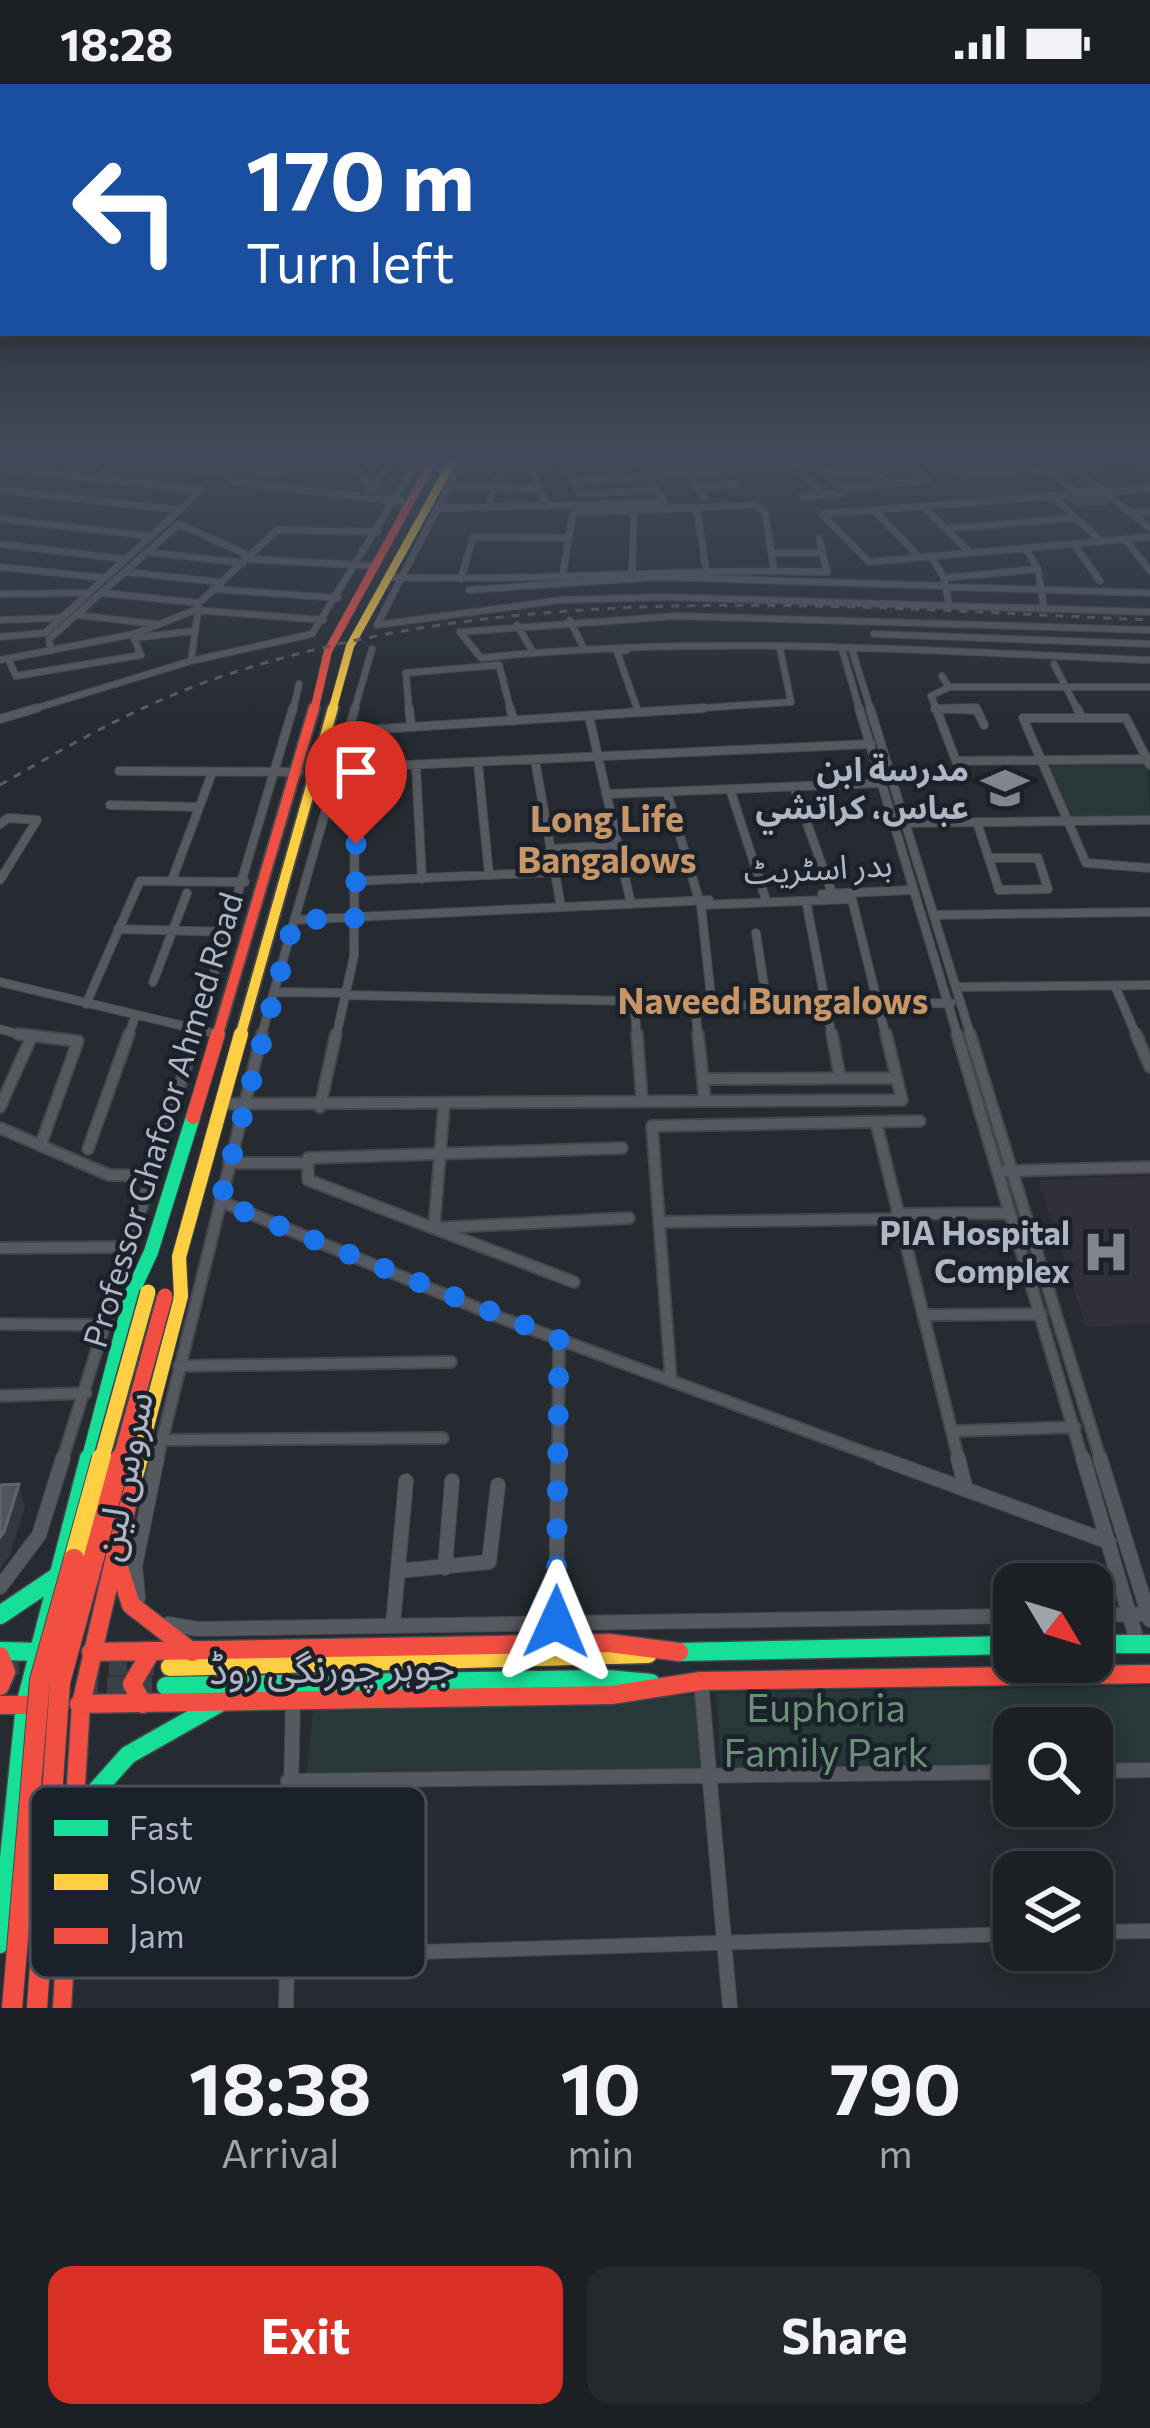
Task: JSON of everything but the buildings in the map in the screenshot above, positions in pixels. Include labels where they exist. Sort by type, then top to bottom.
[{"type":"main road","name":"Professor Ghafoor Ahmed Road","points":[[0,1944],[10,1822],[35,1652],[132,1293],[151,1252],[254,916],[328,652],[387,547]]},
{"type":"main road","points":[[53,1786],[60,1682],[350,646],[396,578],[407,547]]},
{"type":"main road","points":[[254,916],[274,916]]},
{"type":"main road","points":[[31,1786],[40,1680],[148,1292],[151,1252]]},
{"type":"main road","points":[[73,1786],[91,1652],[181,1296],[179,1257]]},
{"type":"main road","points":[[114,1550],[131,1605],[172,1632],[192,1652]]},
{"type":"main road","points":[[0,1615],[55,1578]]},
{"type":"main road","name":"جوہر چورنگی روڈ","points":[[0,1653],[609,1642],[664,1652]]},
{"type":"main road","points":[[1113,1645],[1144,1644]]},
{"type":"main road","name":"جوہر چورنگی روڈ","points":[[170,1667],[993,1645]]},
{"type":"main road","points":[[143,1704],[132,1684],[151,1652]]},
{"type":"main road","points":[[0,1653],[6,1672],[0,1685]]},
{"type":"main road","name":"جوہر چورنگی روڈ","points":[[0,1705],[611,1695],[701,1681],[1150,1674]]},
{"type":"main road","name":"جوہر چورنگی روڈ","points":[[166,1685],[585,1678],[664,1684]]},
{"type":"main road","points":[[100,1786],[128,1755],[218,1704]]},
{"type":"main road","points":[[12,2008],[30,1797]]},
{"type":"main road","points":[[0,1808],[10,1822]]},
{"type":"main road","points":[[37,2008],[39,1978]]},
{"type":"main road","points":[[62,2008],[63,1978]]},
{"type":"street","points":[[23,547],[124,559]]},
{"type":"street","points":[[0,637],[40,635],[138,547]]},
{"type":"street","points":[[51,651],[49,640],[153,547]]},
{"type":"street","points":[[223,547],[247,559]]},
{"type":"street","points":[[3,663],[163,625],[197,606],[261,547]]},
{"type":"street","points":[[0,719],[191,661],[312,634],[369,547]]},
{"type":"street","points":[[416,547],[396,578],[377,625],[561,600],[755,598],[1150,612]]},
{"type":"street","points":[[461,579],[470,547]]},
{"type":"street","points":[[563,573],[567,547]]},
{"type":"street","points":[[632,570],[633,547]]},
{"type":"street","points":[[703,547],[706,568]]},
{"type":"street","points":[[770,547],[774,570]]},
{"type":"street","points":[[396,578],[706,568],[826,572],[821,547]]},
{"type":"street","points":[[852,547],[868,562],[1039,547]]},
{"type":"street","points":[[909,547],[919,557]]},
{"type":"street","points":[[964,547],[970,553]]},
{"type":"street","points":[[1076,547],[1100,581]]},
{"type":"street","points":[[1132,547],[1150,571]]},
{"type":"street","points":[[1024,548],[1038,569],[1044,609]]},
{"type":"street","points":[[147,552],[376,566]]},
{"type":"street","points":[[772,553],[823,553]]},
{"type":"street","points":[[931,556],[945,583],[949,605]]},
{"type":"street","points":[[0,567],[105,578]]},
{"type":"street","points":[[945,583],[1038,569]]},
{"type":"street","points":[[125,572],[338,598]]},
{"type":"street","points":[[469,590],[659,578],[945,583],[1150,593]]},
{"type":"street","points":[[754,580],[755,598]]},
{"type":"street","points":[[1093,591],[1100,610]]},
{"type":"street","points":[[0,594],[88,592]]},
{"type":"street","points":[[103,593],[323,620]]},
{"type":"street","points":[[191,661],[197,606]]},
{"type":"street","points":[[77,615],[163,625]]},
{"type":"street","points":[[625,616],[631,644]]},
{"type":"street","points":[[1150,630],[625,616],[460,632],[481,658],[631,644],[729,643],[1150,660]]},
{"type":"street","points":[[676,616],[681,643]]},
{"type":"street","points":[[729,643],[730,616]]},
{"type":"street","points":[[0,620],[59,618]]},
{"type":"street","points":[[815,619],[818,647]]},
{"type":"street","points":[[570,620],[583,647]]},
{"type":"street","points":[[873,620],[874,651]]},
{"type":"street","points":[[517,625],[533,652]]},
{"type":"street","points":[[1022,626],[1030,656]]},
{"type":"street","points":[[3,663],[193,631]]},
{"type":"street","points":[[874,634],[1150,644]]},
{"type":"street","points":[[3,663],[16,676],[107,663],[141,655],[134,638]]},
{"type":"street","points":[[95,646],[107,663]]},
{"type":"street","points":[[638,711],[619,651],[818,647]]},
{"type":"street","name":"سروس لین","points":[[172,1632],[136,1595],[135,1566],[229,1163],[372,649]]},
{"type":"street","points":[[847,649],[907,823],[1149,1616],[1113,1614]]},
{"type":"street","points":[[847,649],[880,783],[1131,1614],[1144,1644]]},
{"type":"street","points":[[350,730],[791,702],[780,650]]},
{"type":"street","points":[[63,652],[72,667]]},
{"type":"street","points":[[1054,664],[1082,718]]},
{"type":"street","points":[[411,727],[406,673],[499,665],[514,722]]},
{"type":"street","points":[[942,676],[949,687]]},
{"type":"street","points":[[34,1593],[6,1582],[39,1535],[86,1393],[278,773],[299,684]]},
{"type":"street","points":[[1150,687],[949,687],[931,696],[956,761],[1042,760],[1149,761],[1126,718],[1023,718],[1042,760],[1085,863],[1150,868]]},
{"type":"street","points":[[935,709],[976,708],[984,724]]},
{"type":"street","points":[[589,716],[631,904]]},
{"type":"street","points":[[317,769],[882,743]]},
{"type":"street","points":[[536,760],[561,907]]},
{"type":"street","points":[[478,763],[489,875]]},
{"type":"street","points":[[416,766],[422,879]]},
{"type":"street","points":[[320,1107],[346,992],[356,918],[355,769]]},
{"type":"street","points":[[118,771],[298,772]]},
{"type":"street","points":[[172,880],[212,772]]},
{"type":"street","points":[[606,794],[880,783]]},
{"type":"street","points":[[794,787],[832,893]]},
{"type":"street","points":[[730,789],[765,897]]},
{"type":"street","points":[[667,792],[699,900]]},
{"type":"street","points":[[110,805],[199,807]]},
{"type":"street","points":[[0,824],[8,818],[37,820],[4,865],[0,880]]},
{"type":"street","points":[[907,823],[1150,820]]},
{"type":"street","points":[[976,823],[988,859],[999,890],[1048,889],[1037,858],[988,859]]},
{"type":"street","points":[[553,850],[617,845]]},
{"type":"street","points":[[357,881],[556,872]]},
{"type":"street","points":[[86,1004],[137,883],[245,882]]},
{"type":"street","name":"بدر اسٹریٹ","points":[[294,920],[912,890]]},
{"type":"street","points":[[153,982],[187,893]]},
{"type":"street","points":[[223,1104],[902,1100],[852,899],[701,905],[712,1006]]},
{"type":"street","points":[[806,901],[840,1078]]},
{"type":"street","points":[[935,915],[1150,912]]},
{"type":"street","points":[[118,929],[229,932]]},
{"type":"street","points":[[756,933],[767,1005]]},
{"type":"street","points":[[0,982],[217,1034]]},
{"type":"street","points":[[1114,986],[1150,1067]]},
{"type":"street","points":[[958,987],[1149,987]]},
{"type":"street","points":[[274,992],[617,995]]},
{"type":"street","points":[[346,992],[634,1001],[641,1101]]},
{"type":"street","points":[[656,1006],[962,1003]]},
{"type":"street","points":[[695,1006],[705,1101]]},
{"type":"street","points":[[88,1149],[135,1017]]},
{"type":"street","points":[[0,1028],[31,1038],[75,1039],[78,1045],[41,1144]]},
{"type":"street","points":[[0,1107],[31,1038]]},
{"type":"street","points":[[0,1069],[15,1074]]},
{"type":"street","points":[[704,1079],[897,1078]]},
{"type":"street","points":[[434,1228],[444,1105]]},
{"type":"street","points":[[671,1380],[652,1126],[920,1121]]},
{"type":"street","points":[[876,1122],[966,1490]]},
{"type":"street","points":[[0,1128],[109,1174],[151,1176]]},
{"type":"street","points":[[574,1282],[308,1180],[307,1162],[311,1156],[622,1148]]},
{"type":"street","points":[[229,1163],[307,1162]]},
{"type":"street","points":[[998,1171],[1150,1167]]},
{"type":"street","points":[[220,1202],[559,1339],[1109,1542]]},
{"type":"street","points":[[659,1222],[1010,1213]]},
{"type":"street","points":[[434,1228],[629,1218]]},
{"type":"street","points":[[0,1248],[130,1247]]},
{"type":"street","points":[[923,1316],[1040,1314]]},
{"type":"street","points":[[0,1324],[106,1325]]},
{"type":"street","points":[[556,1622],[559,1339]]},
{"type":"street","points":[[178,1366],[451,1362]]},
{"type":"street","points":[[0,1396],[86,1393]]},
{"type":"street","points":[[955,1431],[1090,1425]]},
{"type":"street","points":[[161,1440],[443,1438]]},
{"type":"street","points":[[393,1624],[406,1480]]},
{"type":"street","points":[[445,1568],[452,1481]]},
{"type":"street","points":[[398,1571],[491,1560],[498,1485]]},
{"type":"street","points":[[172,1632],[393,1624],[993,1616]]},
{"type":"street","points":[[701,1681],[730,2008]]},
{"type":"street","points":[[288,1786],[293,1701]]},
{"type":"street","points":[[1113,1771],[1150,1771]]},
{"type":"street","points":[[288,1781],[993,1772]]},
{"type":"street","points":[[1113,1932],[1150,1931]]},
{"type":"street","points":[[426,1951],[993,1934]]},
{"type":"street","points":[[285,1978],[286,2008]]},
{"type":"shaded area","name":"PIA Hospital Complex","points":[[1150,1176],[1150,1324],[1086,1327],[1038,1180]]},
{"type":"green space","points":[[1147,759],[1150,820],[1068,822],[1041,760]]},
{"type":"green space","name":"Euphoria Family Park","points":[[1150,1686],[1150,1763],[1113,1764],[1113,1707],[993,1707],[993,1765],[721,1771],[716,1693]]},
{"type":"green space","points":[[696,1695],[701,1769],[306,1777],[314,1703]]},
{"type":"tunnel","points":[[1,1666],[170,1667]]},
{"type":"tunnel","points":[[53,1685],[166,1686]]},
{"type":"railway","points":[[0,785],[169,696],[229,674],[342,643],[455,623],[686,606],[918,609],[1150,620]]},
{"type":"traffic: fast","points":[[0,1944],[25,1705],[132,1293],[151,1252],[193,1117]]},
{"type":"traffic: fast","points":[[0,1615],[55,1578]]},
{"type":"traffic: fast","points":[[1113,1644],[1150,1644]]},
{"type":"traffic: fast","points":[[679,1652],[993,1645]]},
{"type":"traffic: fast","points":[[0,1651],[41,1652]]},
{"type":"traffic: fast","points":[[166,1686],[606,1679],[651,1683]]},
{"type":"traffic: fast","points":[[100,1786],[128,1755],[218,1704]]},
{"type":"traffic: slow","points":[[132,1483],[181,1296],[179,1257],[350,646],[405,547]]},
{"type":"traffic: slow","points":[[74,1559],[148,1292]]},
{"type":"traffic: slow","points":[[170,1667],[648,1654]]},
{"type":"traffic: jam","points":[[193,1117],[299,772],[328,651],[385,547]]},
{"type":"traffic: jam","points":[[53,1786],[60,1682],[165,1296]]},
{"type":"traffic: jam","points":[[76,1786],[81,1704],[132,1483]]},
{"type":"traffic: jam","points":[[115,1555],[131,1605],[192,1652]]},
{"type":"traffic: jam","points":[[31,1786],[40,1680],[74,1559]]},
{"type":"traffic: jam","points":[[91,1652],[609,1643],[679,1652]]},
{"type":"traffic: jam","points":[[143,1704],[132,1684],[151,1652]]},
{"type":"traffic: jam","points":[[0,1656],[6,1672],[0,1686]]},
{"type":"traffic: jam","points":[[79,1704],[611,1695],[701,1681],[1150,1674]]},
{"type":"traffic: jam","points":[[0,1705],[28,1705]]},
{"type":"traffic: jam","points":[[12,2008],[30,1797]]},
{"type":"traffic: jam","points":[[37,2008],[39,1978]]},
{"type":"traffic: jam","points":[[62,2008],[64,1978]]},
{"type":"place","name":"مدرسة ابن عباس، كراتشي","points":[[1005,788]]},
{"type":"place","name":"PIA Hospital Complex","points":[[1106,1252]]},
{"type":"district","name":"Long Life Bangalows","points":[[607,840]]},
{"type":"district","name":"Naveed Bungalows","points":[[773,1001]]},
{"type":"route","points":[[356,844],[356,918],[294,920],[220,1202],[559,1339],[556,1622]]}]
